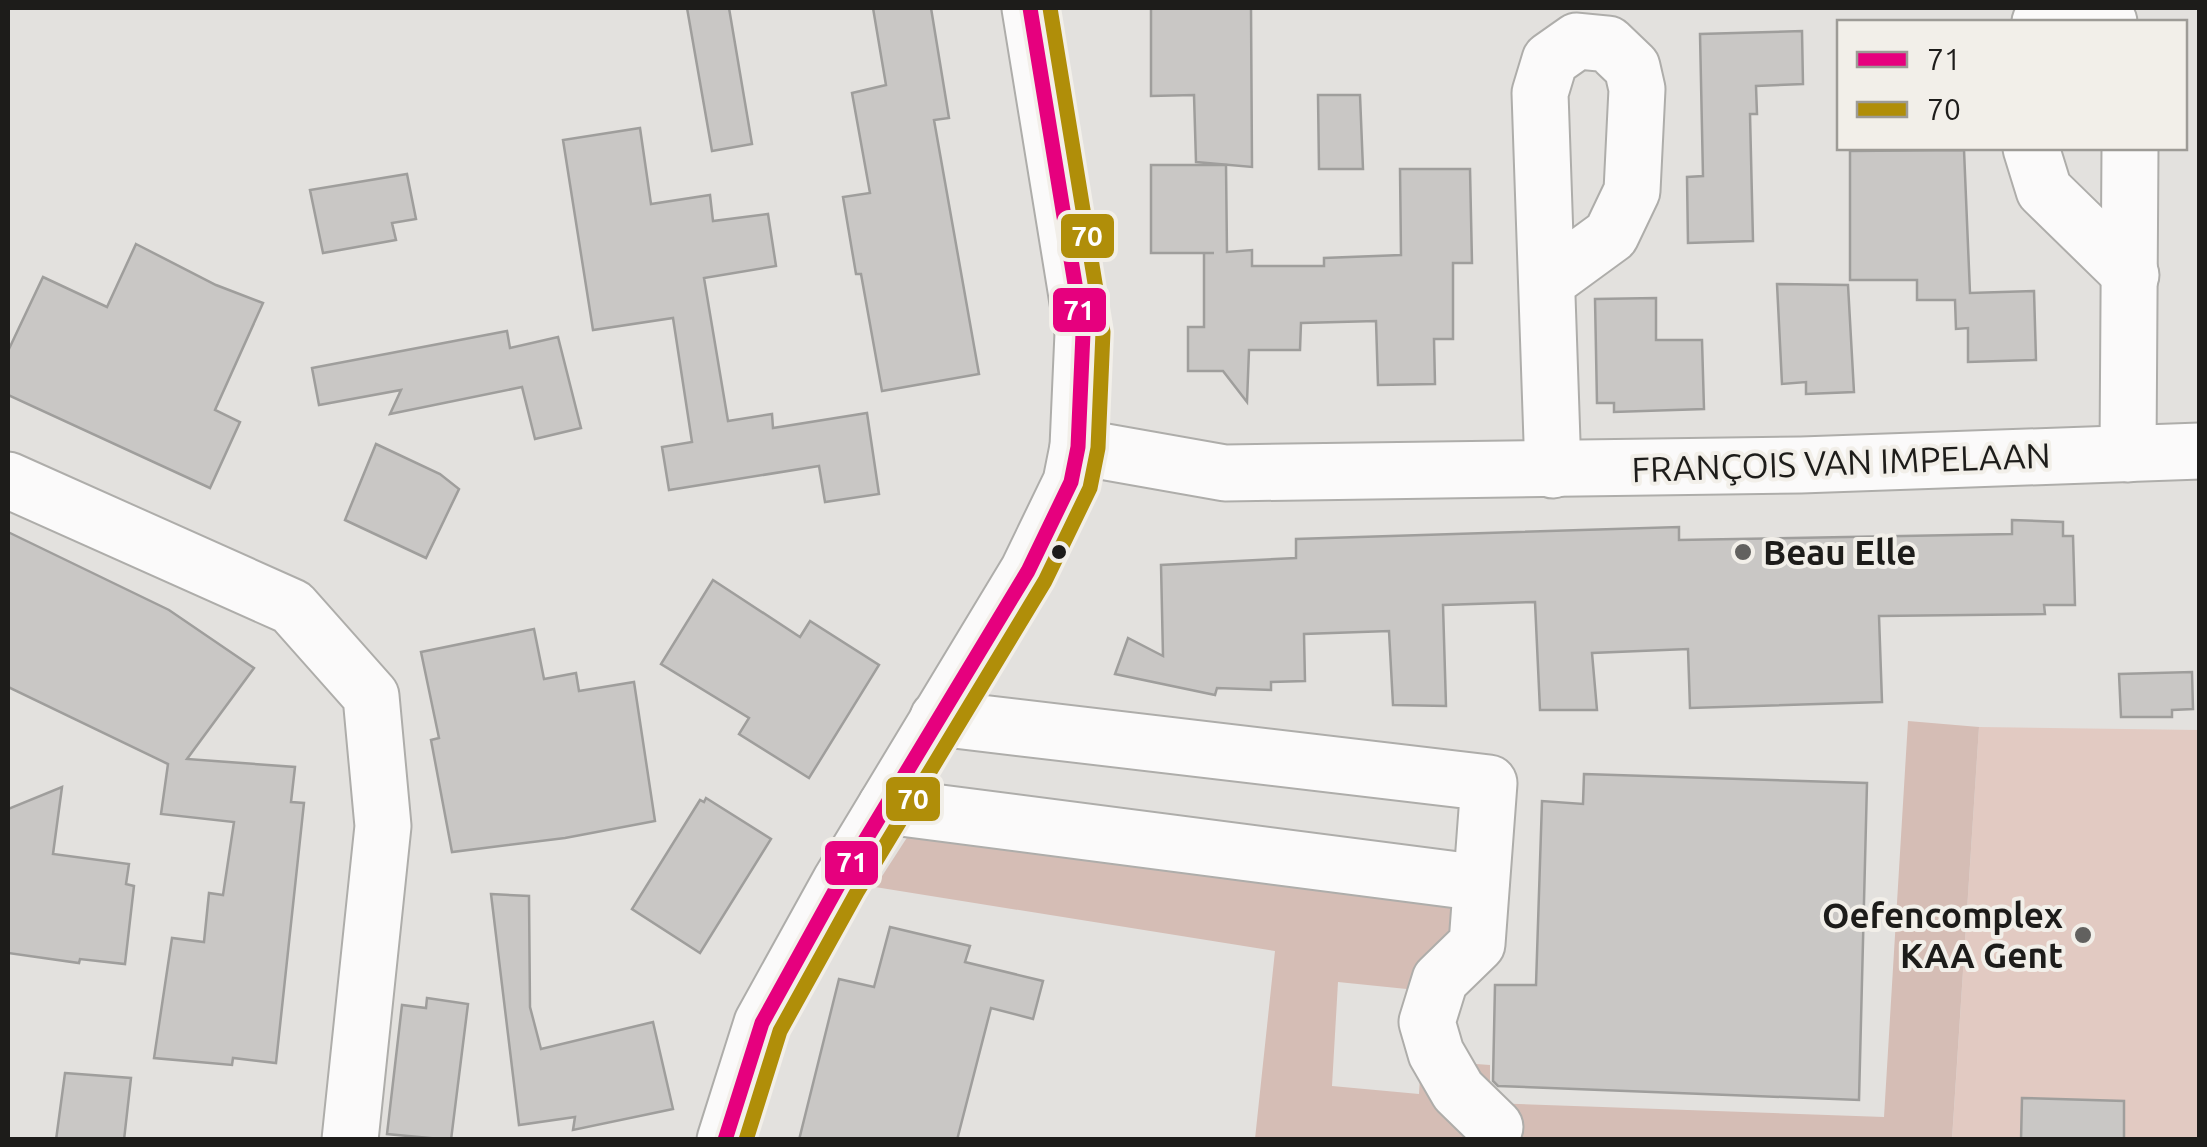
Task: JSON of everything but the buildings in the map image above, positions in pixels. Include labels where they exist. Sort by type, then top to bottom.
[{"type":"street","points":[[725,1140],[762,1023],[886,806],[1028,571],[1071,482],[1078,447],[1082,332],[1030,8]]},
{"type":"street","points":[[2045,20],[2060,14],[2086,12],[2104,20]]},
{"type":"street","points":[[2033,150],[2044,190],[2131,275]]},
{"type":"street","points":[[2128,454],[2130,150]]},
{"type":"street","points":[[1548,281],[1553,470]]},
{"type":"street","name":"FRANÇOIS VAN IMPELAAN","points":[[1078,447],[1225,473],[1553,470],[2200,451]]},
{"type":"street","points":[[8,480],[292,607],[371,696],[383,826],[350,1140]]},
{"type":"street","points":[[938,718],[1489,784],[1477,944],[1440,980],[1426,1022],[1436,1053],[1458,1091],[1496,1127]]},
{"type":"street","points":[[886,806],[1482,883]]},
{"type":"shaded area","points":[[1908,721],[1979,727],[1952,1139],[1255,1139],[1275,951],[875,887],[908,836],[1465,900],[1446,993],[1338,982],[1332,1086],[1419,1094],[1421,1060],[1490,1065],[1490,1103],[1884,1117]]},
{"type":"shaded area","name":"Oefencomplex KAA Gent","points":[[1979,727],[2199,730],[2199,1139],[1952,1140]]},
{"type":"transit line","name":"71","points":[[725,1140],[762,1023],[840,882],[1028,571],[1071,482],[1078,447],[1083,333],[1030,8]]},
{"type":"transit line","name":"70","points":[[746,1140],[780,1031],[857,892],[1045,581],[1090,488],[1098,448],[1103,332],[1050,8]]},
{"type":"place","name":"Beau Elle","points":[[1743,552]]},
{"type":"place","name":"Oefencomplex KAA Gent","points":[[2083,935]]}]
